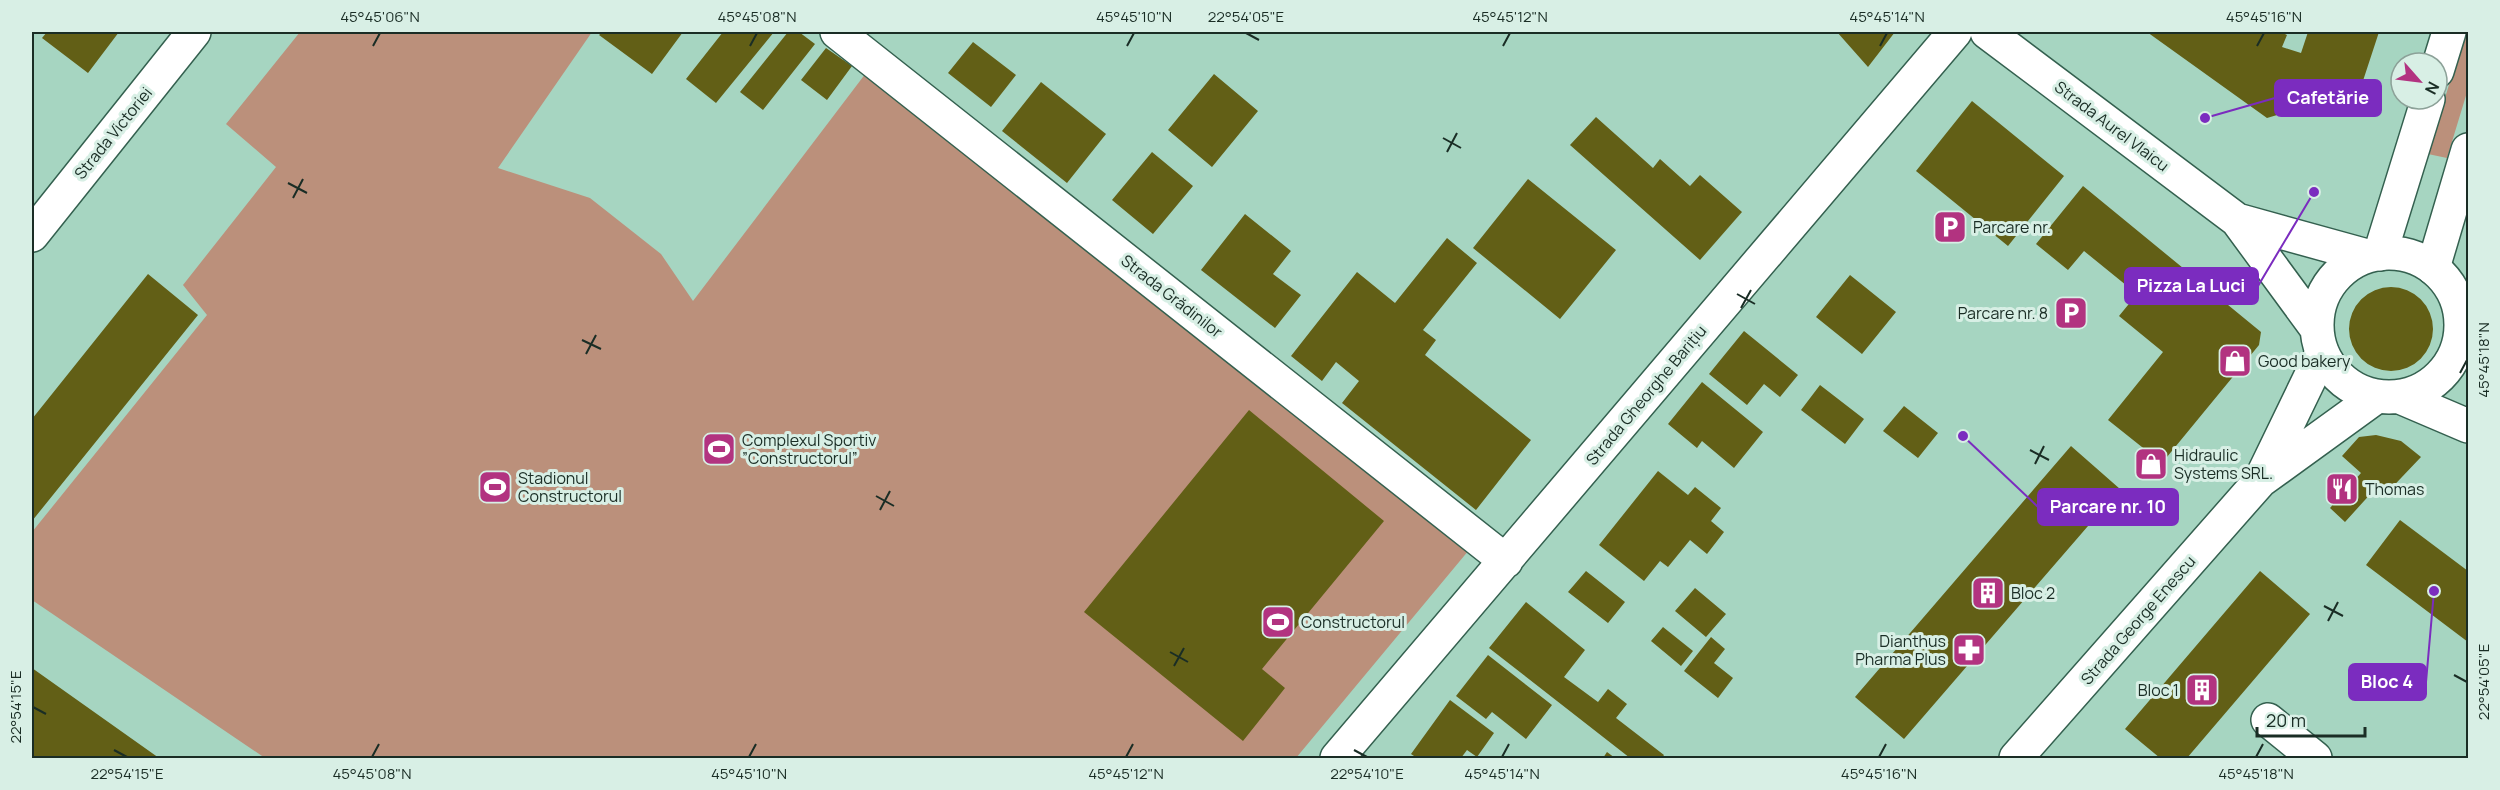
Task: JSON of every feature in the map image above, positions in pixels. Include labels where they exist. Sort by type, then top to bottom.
[{"type":"street","name":"Strada Victoriei","points":[[32,235],[194,32]]},
{"type":"street","name":"Strada Grădinilor","points":[[837,32],[1506,561]]},
{"type":"street","name":"Strada Gheorghe Barițiu","points":[[1337,759],[1954,32]]},
{"type":"street","name":"Strada Aurel Vlaicu","points":[[1987,32],[2237,220],[2319,341]]},
{"type":"street","points":[[2443,51],[2449,32]]},
{"type":"street","points":[[2373,255],[2424,111]]},
{"type":"street","points":[[2433,268],[2469,150]]},
{"type":"street","name":"Strada Aurel Vlaicu","points":[[2237,220],[2373,255]]},
{"type":"street","points":[[2388,397],[2423,388],[2442,374],[2455,353],[2464,316],[2449,285],[2433,268],[2412,257],[2390,253],[2373,255],[2346,267],[2330,284],[2320,305],[2319,341],[2334,373],[2353,388],[2388,397],[2469,426]]},
{"type":"street","name":"Strada George Enescu","points":[[2260,481],[2319,341]]},
{"type":"street","name":"Strada George Enescu","points":[[2026,755],[2260,481],[2388,397]]},
{"type":"street","points":[[2268,720],[2315,759]]},
{"type":"shaded area","name":"Complexul Sportiv ”Constructorul”","points":[[300,32],[592,32],[498,168],[590,198],[661,254],[693,301],[866,73],[1233,367],[1469,550],[1296,758],[265,758],[32,600],[32,532],[207,315],[183,285],[276,167],[226,124]]},
{"type":"shaded area","points":[[2465,32],[2468,32],[2468,89],[2447,158],[2428,154],[2441,111],[2449,111],[2449,85]]},
{"type":"building","points":[[47,32],[119,32],[88,73],[42,38]]},
{"type":"building","points":[[602,32],[683,32],[652,74],[599,35]]},
{"type":"building","points":[[723,32],[774,32],[716,103],[686,79]]},
{"type":"building","points":[[788,32],[799,32],[815,44],[763,110],[740,92]]},
{"type":"building","points":[[1837,32],[1895,32],[1868,67]]},
{"type":"building","points":[[2147,32],[2281,32],[2287,35],[2282,47],[2301,53],[2308,32],[2379,32],[2358,96],[2324,101],[2267,118]]},
{"type":"building","points":[[973,42],[1016,75],[991,107],[948,73]]},
{"type":"building","points":[[826,48],[852,66],[827,100],[801,80]]},
{"type":"building","points":[[1214,74],[1258,111],[1212,167],[1168,130]]},
{"type":"building","points":[[1041,82],[1106,134],[1067,183],[1002,131]]},
{"type":"building","points":[[1972,101],[2064,176],[2008,246],[1916,171]]},
{"type":"building","points":[[1596,117],[1653,168],[1660,159],[1690,186],[1700,175],[1742,212],[1700,260],[1570,145]]},
{"type":"building","points":[[1152,152],[1193,186],[1153,234],[1112,200]]},
{"type":"building","points":[[1528,179],[1616,250],[1560,319],[1473,248]]},
{"type":"building","points":[[2083,186],[2261,332],[2259,345],[2162,463],[2108,420],[2163,352],[2119,316],[2137,294],[2084,251],[2068,270],[2036,244]]},
{"type":"building","points":[[1245,214],[1291,251],[1273,274],[1301,295],[1275,328],[1201,270]]},
{"type":"building","points":[[1447,238],[1477,263],[1423,330],[1436,340],[1425,355],[1531,440],[1476,510],[1342,403],[1359,381],[1336,362],[1322,381],[1291,356],[1357,272],[1395,303]]},
{"type":"building","points":[[148,274],[198,315],[32,521],[32,419]]},
{"type":"building","points":[[1850,275],[1896,312],[1862,354],[1816,317]]},
{"type":"building","points":[[2391,287],[2407,290],[2421,299],[2430,313],[2433,329],[2430,345],[2421,359],[2407,368],[2391,371],[2375,368],[2361,359],[2352,345],[2349,329],[2352,313],[2361,299],[2375,290]]},
{"type":"building","points":[[1744,331],[1798,375],[1780,397],[1764,384],[1747,405],[1709,374]]},
{"type":"building","points":[[1702,382],[1763,432],[1734,468],[1702,441],[1697,448],[1668,424]]},
{"type":"building","points":[[1820,385],[1864,419],[1845,444],[1801,410]]},
{"type":"building","points":[[1904,406],[1938,433],[1918,458],[1883,431]]},
{"type":"building","points":[[1249,410],[1384,521],[1262,669],[1285,688],[1243,741],[1084,612]]},
{"type":"building","points":[[2376,435],[2401,441],[2421,457],[2382,498],[2374,490],[2345,522],[2330,508],[2361,473],[2342,456],[2359,437]]},
{"type":"building","name":"Bloc 2","points":[[2071,446],[2120,489],[1904,739],[1855,697]]},
{"type":"building","points":[[1658,471],[1688,495],[1695,487],[1721,508],[1711,521],[1724,532],[1707,554],[1690,540],[1668,567],[1660,561],[1644,581],[1599,545]]},
{"type":"building","points":[[2400,520],[2468,571],[2468,642],[2366,565]]},
{"type":"building","points":[[1586,571],[1625,602],[1608,623],[1568,592]]},
{"type":"building","name":"Bloc 1","points":[[2260,571],[2310,614],[2187,758],[2160,758],[2125,729]]},
{"type":"building","points":[[1695,588],[1726,614],[1706,637],[1675,611]]},
{"type":"building","points":[[1526,602],[1585,650],[1564,677],[1598,702],[1608,689],[1627,704],[1616,718],[1664,755],[1662,758],[1630,758],[1489,648]]},
{"type":"building","points":[[1663,627],[1693,651],[1681,666],[1651,641]]},
{"type":"building","points":[[1711,637],[1725,649],[1714,663],[1733,678],[1718,698],[1684,671]]},
{"type":"building","points":[[1488,655],[1552,705],[1526,739],[1492,712],[1486,719],[1456,696]]},
{"type":"building","points":[[32,668],[159,758],[32,758]]},
{"type":"building","points":[[1450,700],[1494,733],[1477,757],[1467,750],[1461,758],[1417,758],[1411,754]]},
{"type":"building","points":[[1607,752],[1615,758],[1603,758]]},
{"type":"place","name":"Cafetărie","points":[[2205,118]]},
{"type":"place","name":"Pizza La Luci","points":[[2314,192]]},
{"type":"place","name":"Parcare nr.","points":[[1950,227]]},
{"type":"place","name":"Parcare nr. 8","points":[[2071,313]]},
{"type":"place","name":"Good bakery","points":[[2235,361]]},
{"type":"place","name":"Parcare nr. 10","points":[[1963,436]]},
{"type":"place","name":"Complexul Sportiv ”Constructorul”","points":[[719,449]]},
{"type":"place","name":"Hidraulic Systems SRL.","points":[[2151,464]]},
{"type":"place","name":"Stadionul Constructorul","points":[[495,487]]},
{"type":"place","name":"Thomas","points":[[2342,489]]},
{"type":"place","name":"Bloc 4","points":[[2434,591]]},
{"type":"place","name":"Bloc 2","points":[[1988,593]]},
{"type":"place","name":"Constructorul","points":[[1278,622]]},
{"type":"place","name":"Dianthus Pharma Plus","points":[[1969,650]]},
{"type":"place","name":"Bloc 1","points":[[2202,690]]}]
